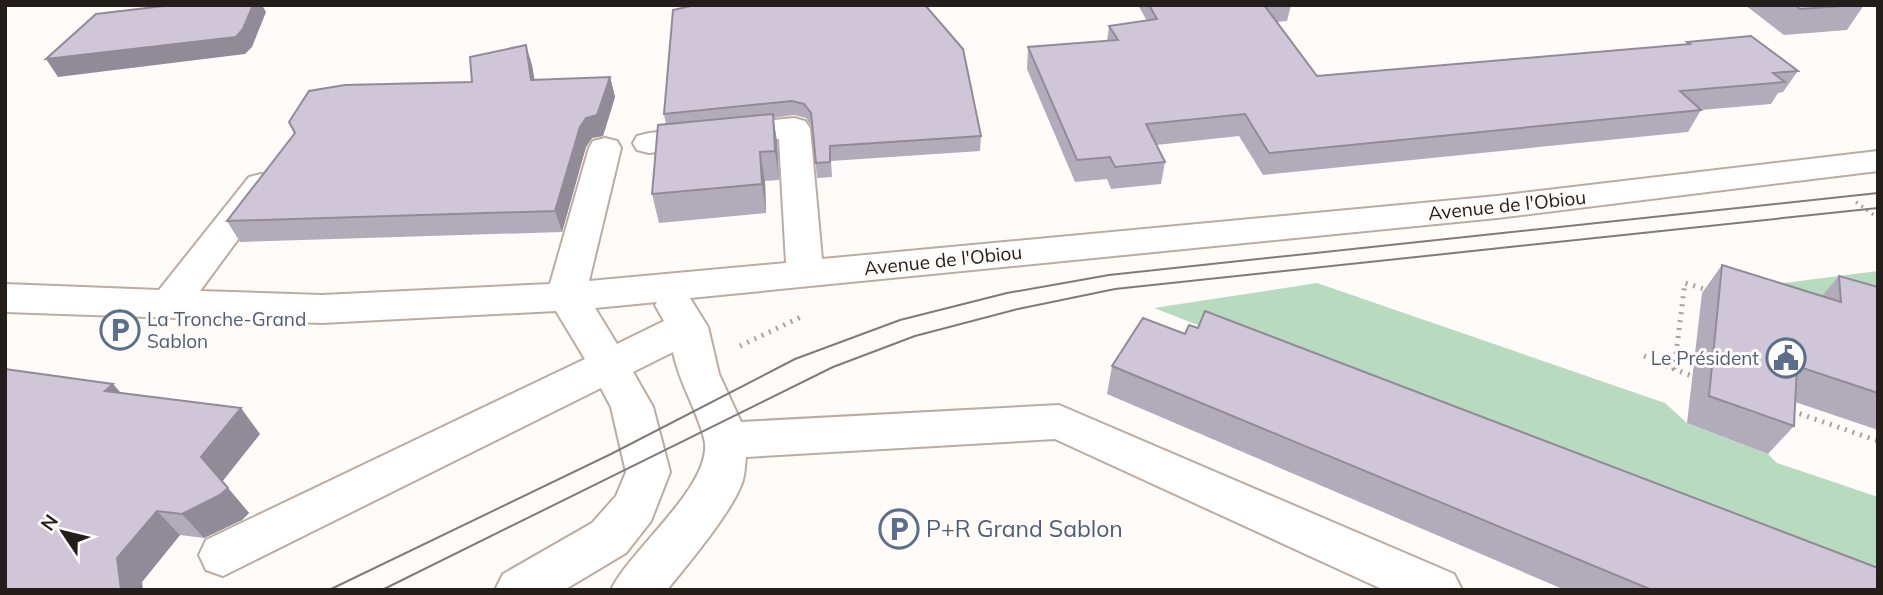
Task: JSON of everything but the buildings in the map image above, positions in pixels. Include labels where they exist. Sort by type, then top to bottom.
[{"type":"street","points":[[649,143],[794,128],[804,274]]},
{"type":"street","points":[[605,148],[566,297],[632,407],[648,472],[672,512],[676,543]]},
{"type":"street","points":[[168,305],[279,162]]},
{"type":"street","name":"Avenue de l'Obiou","points":[[5,298],[322,309],[566,297],[1497,207],[1874,165]]},
{"type":"street","points":[[636,590],[676,543],[720,482],[727,440],[698,374],[688,327],[664,288]]},
{"type":"street","points":[[223,555],[688,327]]},
{"type":"street","points":[[727,440],[1059,422],[1437,590]]},
{"type":"street","points":[[520,590],[609,538],[635,507],[648,472]]},
{"type":"path","points":[[1674,369],[1683,281],[1723,295]]},
{"type":"path","points":[[1644,356],[1706,381]]},
{"type":"path","points":[[1780,407],[1878,441]]},
{"type":"green space","points":[[1878,271],[1878,298],[1859,316],[1728,290]]},
{"type":"green space","points":[[1317,283],[1665,403],[1687,423],[1768,454],[1777,463],[1878,497],[1878,590],[1154,308]]},
{"type":"tram line","points":[[329,590],[611,454],[795,359],[900,320],[1007,293],[1109,275],[1878,193]]},
{"type":"tram line","points":[[382,590],[833,367],[915,336],[1018,309],[1115,289],[1878,208]]},
{"type":"place","name":"La Tronche-Grand Sablon","points":[[120,330]]},
{"type":"place","name":"Le Président","points":[[1786,358]]},
{"type":"place","name":"P+R Grand Sablon","points":[[899,529]]}]
